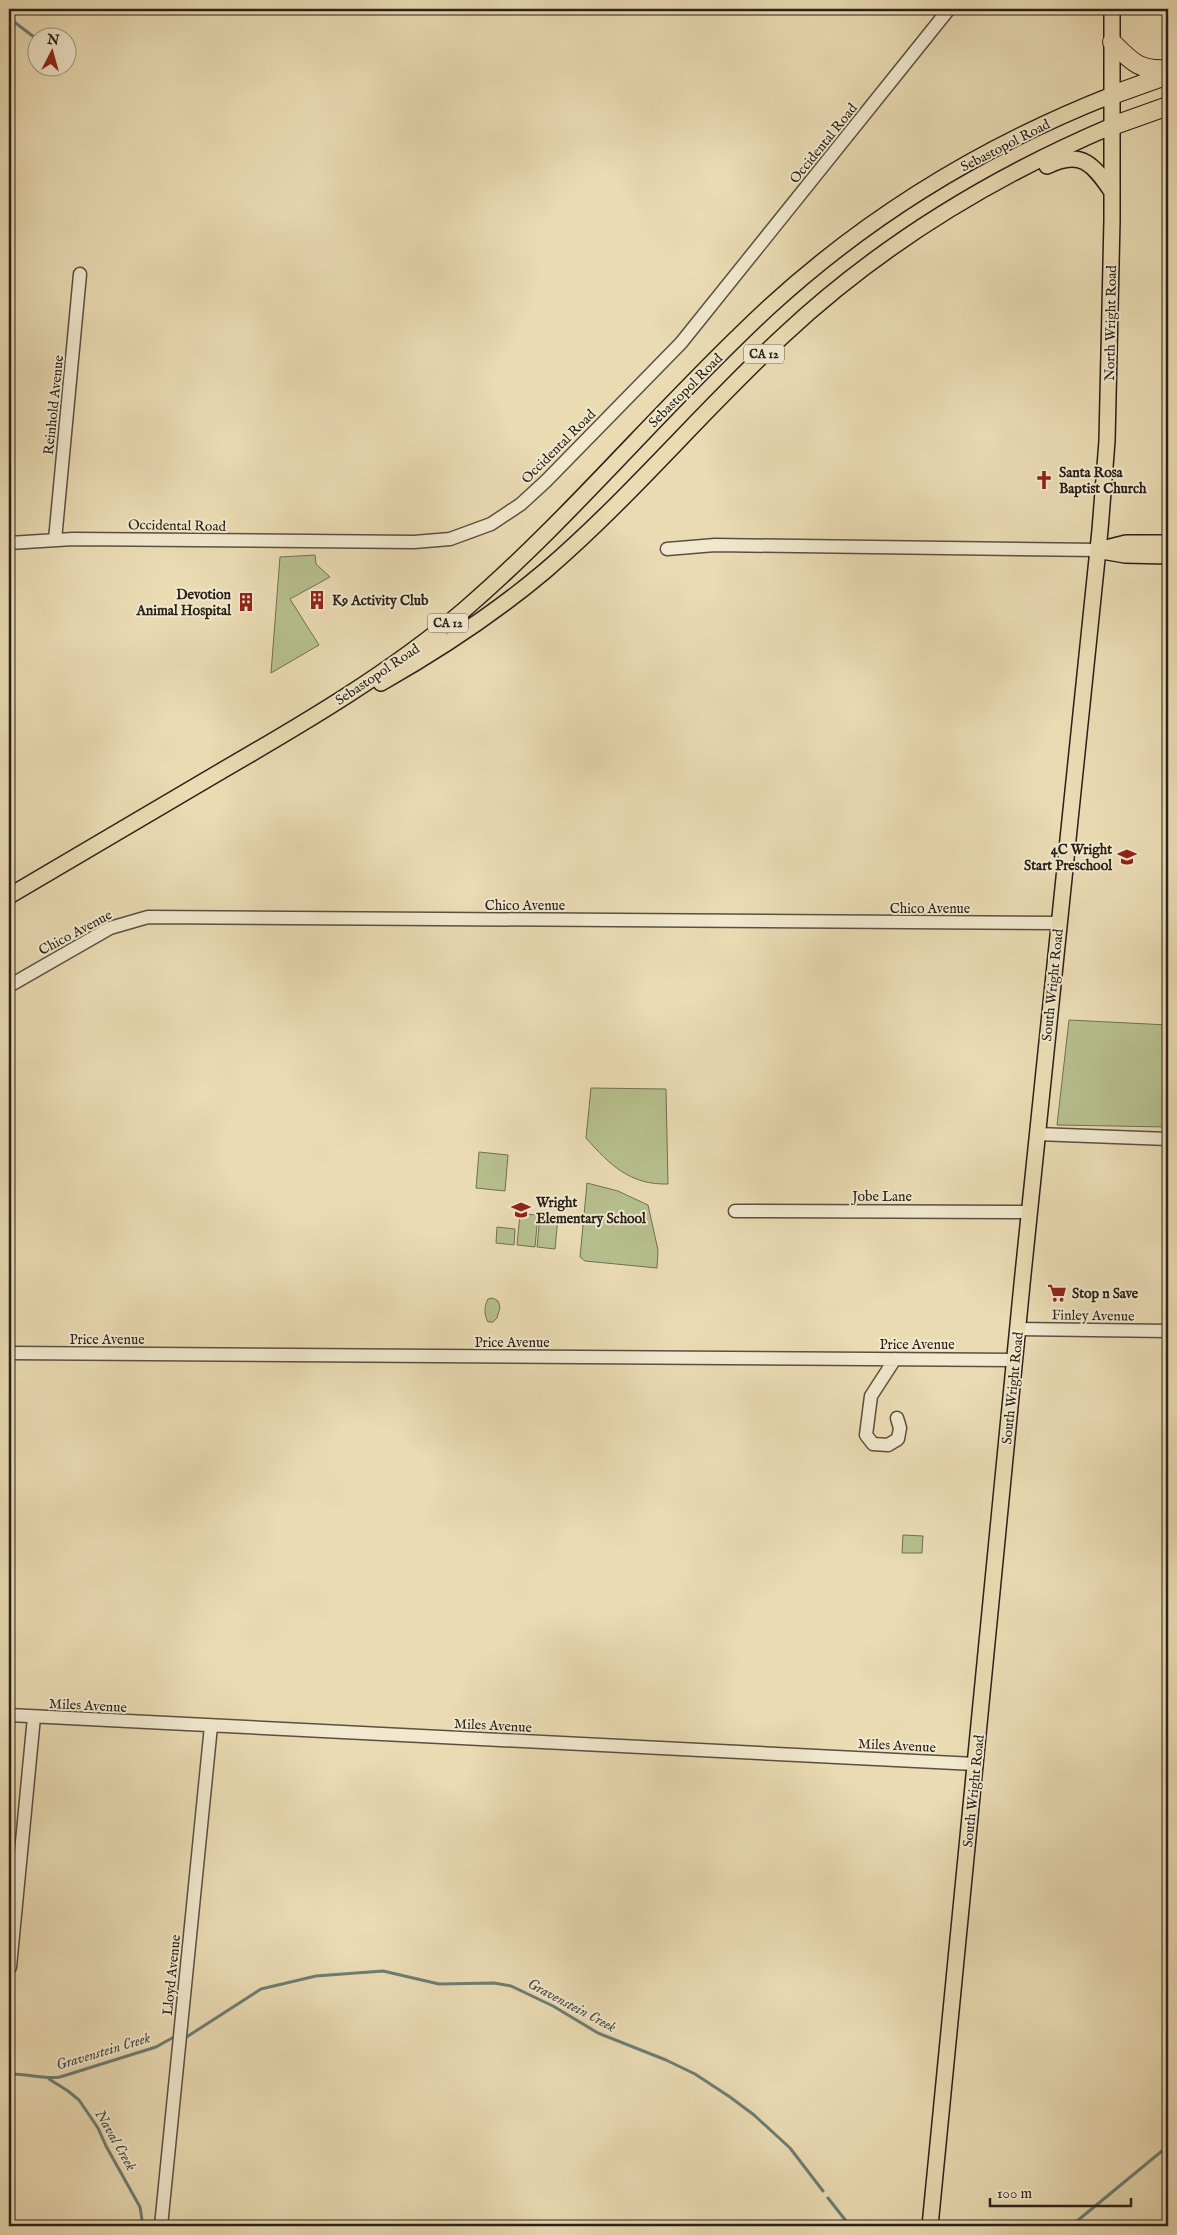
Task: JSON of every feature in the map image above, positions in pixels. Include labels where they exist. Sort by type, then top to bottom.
[{"type":"highway","points":[[1112,42],[1136,65],[1145,68],[1168,69]]},
{"type":"highway","name":"CA 12","points":[[1112,95],[1168,75]]},
{"type":"highway","name":"CA 12","points":[[1112,126],[1168,106]]},
{"type":"main road","name":"North Wright Road","points":[[1098,550],[1107,441],[1112,192],[1112,9]]},
{"type":"main road","name":"Sebastopol Road","points":[[291,731],[409,652],[481,595],[738,337],[778,299],[836,252],[884,216],[964,165],[1038,126],[1112,95]]},
{"type":"main road","name":"Sebastopol Road","points":[[9,896],[291,731],[402,671],[502,606],[547,569],[592,528],[784,335],[854,276],[903,240],[956,205],[1019,170],[1112,126]]},
{"type":"main road","points":[[956,205],[997,192],[1060,160],[1073,158],[1090,165],[1112,192]]},
{"type":"main road","points":[[1098,550],[1126,543],[1168,543]]},
{"type":"main road","points":[[1098,550],[1125,555],[1168,556]]},
{"type":"main road","name":"South Wright Road","points":[[930,2226],[1058,924],[1098,550]]},
{"type":"street","name":"Occidental Road","points":[[9,543],[55,540],[414,542],[460,536],[502,518],[521,504],[546,481],[682,342],[949,9]]},
{"type":"street","name":"Reinhold Avenue","points":[[55,540],[80,274]]},
{"type":"street","points":[[667,549],[715,545],[1098,550]]},
{"type":"street","name":"Chico Avenue","points":[[9,986],[110,928],[148,917],[1058,924]]},
{"type":"street","points":[[1037,1134],[1168,1139]]},
{"type":"street","name":"Jobe Lane","points":[[735,1210],[1030,1212]]},
{"type":"street","name":"Finley Avenue","points":[[1018,1329],[1168,1331]]},
{"type":"street","name":"Price Avenue","points":[[9,1354],[1015,1360]]},
{"type":"street","points":[[896,1359],[871,1396],[866,1435],[874,1444],[888,1445],[898,1439],[900,1428],[897,1418]]},
{"type":"street","name":"Miles Avenue","points":[[9,1715],[975,1764]]},
{"type":"street","points":[[10,1967],[34,1717]]},
{"type":"street","name":"Lloyd Avenue","points":[[161,2226],[211,1726]]},
{"type":"green space","points":[[315,555],[316,564],[330,577],[290,599],[319,645],[271,673],[280,557]]},
{"type":"green space","points":[[1069,1020],[1168,1025],[1168,1127],[1057,1125]]},
{"type":"green space","points":[[591,1088],[666,1089],[668,1184],[643,1181],[622,1172],[612,1165],[586,1138]]},
{"type":"green space","points":[[479,1152],[508,1155],[505,1191],[476,1188]]},
{"type":"green space","points":[[587,1183],[618,1191],[648,1205],[658,1250],[657,1268],[585,1261],[580,1257]]},
{"type":"green space","points":[[520,1214],[538,1215],[535,1247],[517,1245]]},
{"type":"green space","points":[[540,1216],[558,1217],[555,1249],[537,1247]]},
{"type":"green space","points":[[497,1227],[515,1229],[514,1245],[496,1243]]},
{"type":"green space","points":[[493,1298],[498,1301],[500,1307],[497,1318],[493,1322],[488,1322],[485,1308],[488,1299]]},
{"type":"green space","points":[[903,1535],[923,1536],[922,1553],[902,1553]]},
{"type":"waterway","points":[[9,18],[28,32]]},
{"type":"waterway","name":"Gravenstein Creek","points":[[185,2038],[261,1989],[316,1976],[383,1971],[439,1984],[494,1983],[511,1986],[553,2006],[598,2033],[666,2060],[695,2074],[754,2115],[790,2148],[823,2191]]},
{"type":"waterway","name":"Gravenstein Creek","points":[[9,2074],[47,2078],[60,2077],[156,2047],[174,2037]]},
{"type":"waterway","name":"Naval Creek","points":[[49,2079],[79,2100],[98,2128],[140,2207],[143,2226]]},
{"type":"waterway","name":"Gravenstein Creek","points":[[1071,2226],[1168,2146]]},
{"type":"waterway","name":"Gravenstein Creek","points":[[828,2198],[850,2226]]},
{"type":"place","name":"Santa Rosa Baptist Church","points":[[1044,480]]},
{"type":"place","name":"K9 Activity Club","points":[[317,600]]},
{"type":"place","name":"Devotion Animal Hospital","points":[[246,602]]},
{"type":"place","name":"4C Wright Start Preschool","points":[[1127,857]]},
{"type":"place","name":"Wright Elementary School","points":[[521,1210]]},
{"type":"place","name":"Stop n Save","points":[[1057,1293]]}]
